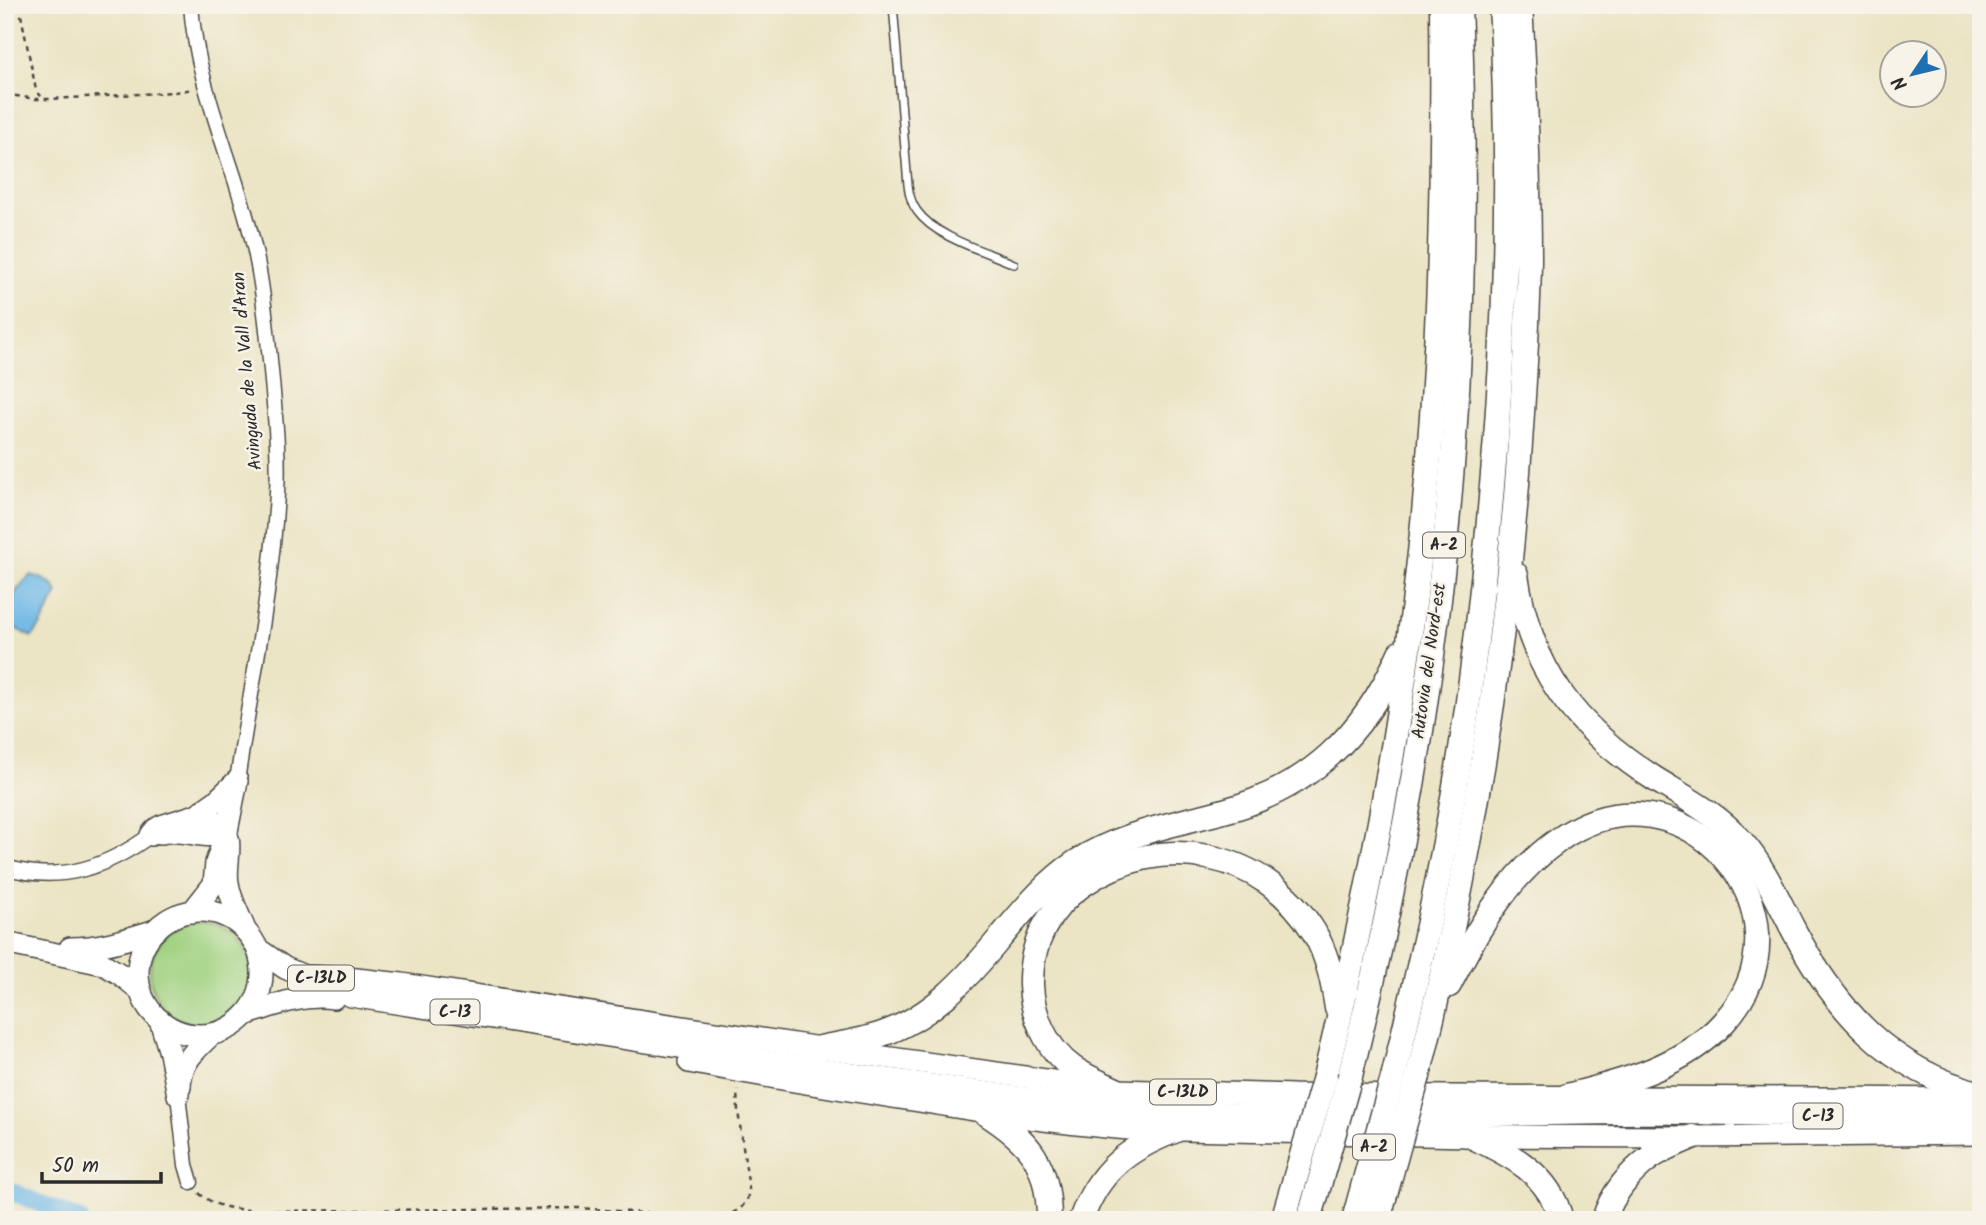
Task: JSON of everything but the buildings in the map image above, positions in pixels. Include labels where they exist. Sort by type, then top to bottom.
[{"type":"highway","points":[[1283,1220],[1325,1077],[1360,929],[1382,814],[1411,626],[1433,396],[1442,168],[1442,5]]},
{"type":"highway","name":"Autovia del Nord-est","points":[[1309,1220],[1371,991],[1410,795],[1427,689],[1446,531],[1463,268],[1459,5]]},
{"type":"highway","name":"A-2","points":[[1354,1220],[1406,1075],[1460,754],[1484,583],[1497,434],[1504,306],[1506,113],[1501,5]]},
{"type":"highway","points":[[1434,1014],[1468,852],[1483,762],[1511,549],[1525,370],[1529,252],[1520,5]]},
{"type":"highway","points":[[1511,549],[1521,604],[1533,643],[1551,681],[1585,724],[1619,754],[1734,833],[1760,868],[1817,972],[1846,1011],[1867,1033],[1887,1050],[1930,1076],[1981,1097]]},
{"type":"highway","points":[[820,1048],[882,1034],[908,1023],[932,1008],[974,969],[1041,891],[1064,870],[1090,853],[1125,839],[1245,805],[1275,792],[1304,774],[1332,752],[1362,722],[1386,683],[1411,626]]},
{"type":"highway","points":[[1378,1220],[1406,1075],[1464,956],[1497,905],[1527,866],[1560,838],[1587,824],[1625,815],[1649,816],[1693,830],[1731,863],[1744,885],[1754,911],[1757,936],[1754,963],[1747,986],[1723,1023],[1687,1052],[1627,1080],[1567,1096]]},
{"type":"highway","points":[[1115,1090],[1073,1068],[1050,1043],[1034,1010],[1031,968],[1037,943],[1051,914],[1077,888],[1112,867],[1126,862],[1158,855],[1203,856],[1231,863],[1272,886],[1295,907],[1319,942],[1329,969],[1339,1019]]},
{"type":"highway","points":[[984,1112],[1013,1131],[1034,1156],[1045,1184],[1049,1218]]},
{"type":"highway","points":[[1081,1218],[1101,1180],[1118,1161],[1136,1147],[1174,1131]]},
{"type":"highway","points":[[1471,1136],[1523,1163],[1542,1182],[1560,1214]]},
{"type":"highway","points":[[1606,1214],[1625,1179],[1651,1156],[1692,1137]]},
{"type":"main road","points":[[151,835],[188,832],[198,825],[216,801],[237,781]]},
{"type":"main road","points":[[216,863],[227,831],[237,781]]},
{"type":"main road","points":[[198,825],[219,835],[227,831]]},
{"type":"main road","points":[[46,951],[59,947],[90,948],[112,944],[156,930],[173,918],[192,912],[212,887],[216,874],[212,850],[198,825]]},
{"type":"main road","points":[[227,831],[230,839],[226,872],[228,886],[244,930]]},
{"type":"main road","name":"C-13","points":[[192,912],[204,911],[226,917],[244,930],[259,955],[290,980],[340,990],[351,996],[859,1075],[1084,1106],[1179,1113],[1446,1116],[1656,1113],[1981,1119]]},
{"type":"main road","points":[[156,930],[140,959],[139,981],[145,1002],[160,1020],[181,1032],[193,1035],[212,1034]]},
{"type":"main road","points":[[5,943],[103,964],[141,991]]},
{"type":"main road","points":[[248,1014],[261,989],[263,974],[259,955]]},
{"type":"main road","name":"C-13LD","points":[[259,955],[304,976],[402,984],[1115,1090],[1294,1095],[1981,1097]]},
{"type":"main road","name":"C-13","points":[[212,1034],[229,1029],[248,1014],[276,1004],[299,998],[338,999],[351,996]]},
{"type":"main road","points":[[160,1020],[178,1095]]},
{"type":"main road","points":[[558,1028],[667,1058],[740,1072],[984,1112],[1089,1126],[1174,1131],[1471,1136],[1981,1135]]},
{"type":"main road","points":[[178,1095],[186,1062],[212,1034]]},
{"type":"street","name":"Avinguda de la Vall d'Aran","points":[[191,5],[206,86],[247,215],[259,269],[277,451],[277,489],[270,571],[237,781]]},
{"type":"street","points":[[5,867],[37,873],[77,871],[114,859],[151,835]]},
{"type":"street","points":[[178,1095],[186,1166],[191,1182]]},
{"type":"lane","points":[[893,5],[908,185],[915,209],[928,223],[955,240],[1014,264]]},
{"type":"path","points":[[19,5],[34,85],[44,99]]},
{"type":"path","points":[[5,94],[44,99],[175,92],[206,86]]},
{"type":"path","points":[[191,1182],[196,1191],[214,1203],[228,1208],[263,1211],[580,1208],[693,1219],[731,1214],[747,1200],[749,1189],[737,1102],[740,1072]]},
{"type":"green space","points":[[201,922],[220,926],[237,937],[248,954],[252,973],[248,992],[237,1009],[220,1020],[201,1024],[182,1020],[165,1009],[154,992],[150,973],[154,954],[165,937],[182,926]]},
{"type":"water","points":[[31,575],[51,583],[58,593],[32,637],[5,623],[13,597]]},
{"type":"waterway","points":[[5,1189],[80,1220]]}]
